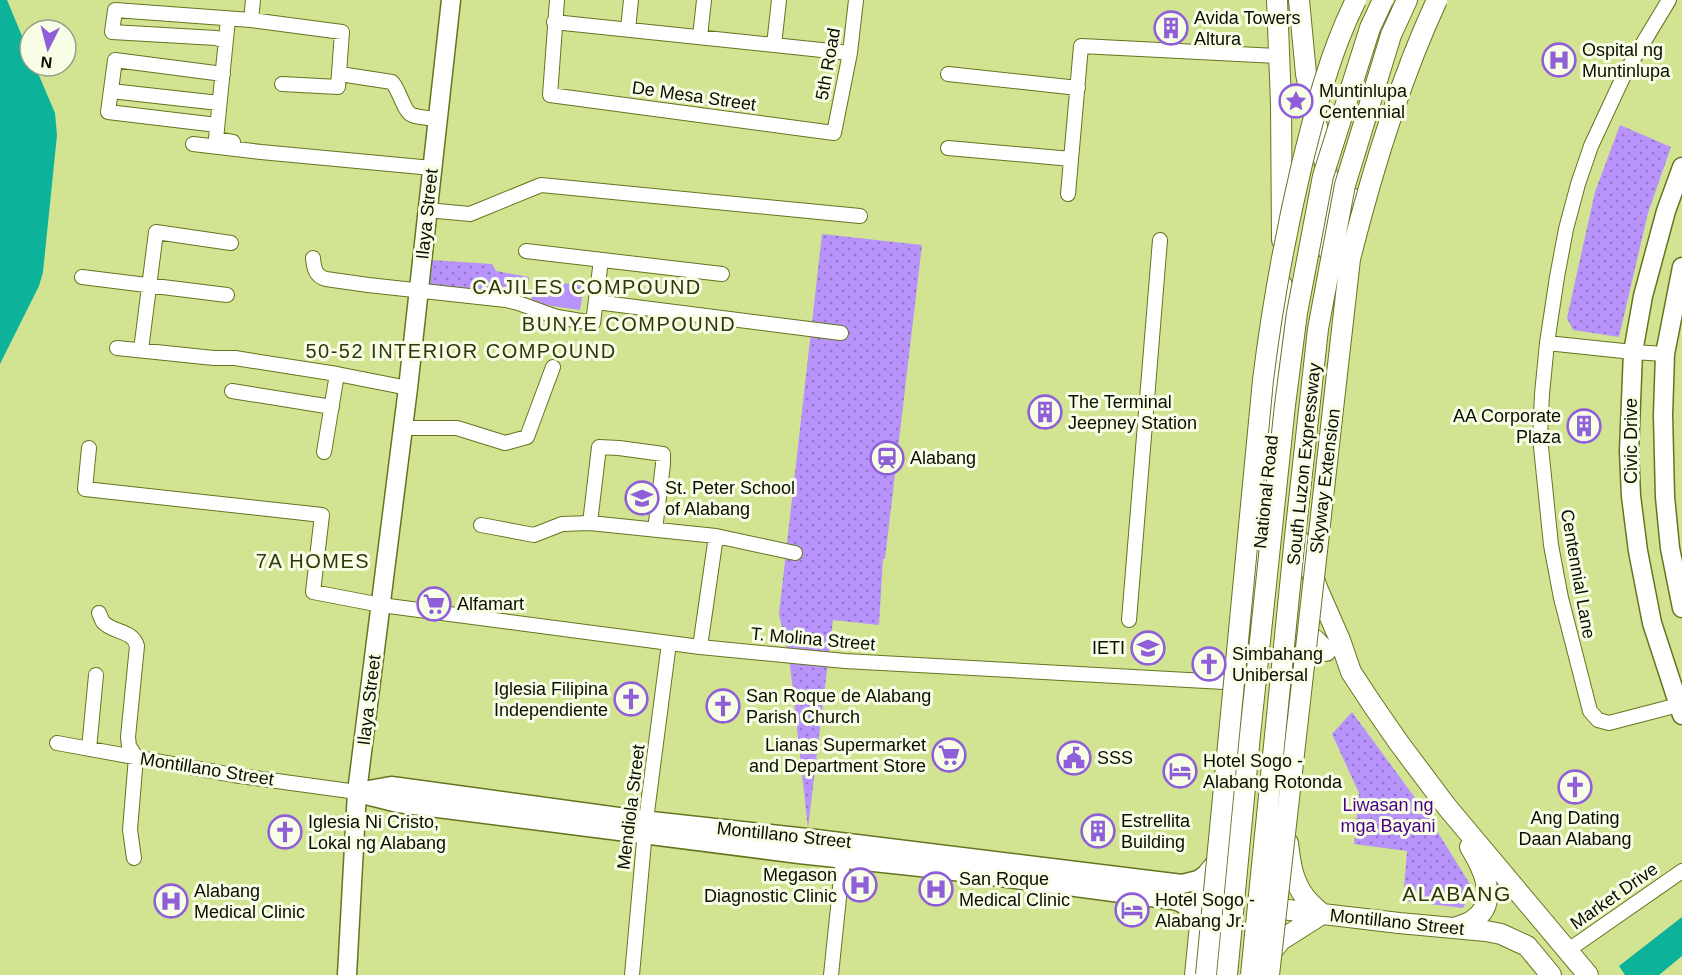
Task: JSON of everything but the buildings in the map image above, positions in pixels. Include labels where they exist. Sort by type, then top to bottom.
[{"type":"highway","name":"National Road","points":[[1218,975],[1230,875],[1227,850],[1283,329],[1277,0]]},
{"type":"highway","points":[[1299,0],[1306,74],[1328,179],[1325,326]]},
{"type":"highway","points":[[1206,975],[1271,317],[1287,230],[1318,99],[1346,21],[1356,0]]},
{"type":"highway","name":"South Luzon Expressway","points":[[1227,975],[1250,735],[1297,313],[1323,176],[1370,28],[1383,0]]},
{"type":"highway","name":"South Luzon Expressway","points":[[1251,975],[1318,329],[1345,185],[1391,36],[1407,0]]},
{"type":"highway","points":[[1259,975],[1300,541],[1325,326],[1342,242],[1398,81],[1418,31],[1435,0]]},
{"type":"highway","name":"Skyway Extension","points":[[1269,975],[1350,259],[1364,202],[1403,82],[1435,0]]},
{"type":"highway","points":[[1281,146],[1295,142],[1310,142],[1320,146]]},
{"type":"highway","points":[[1283,329],[1297,325],[1305,326],[1314,338],[1319,366]]},
{"type":"highway","points":[[1300,541],[1351,672],[1399,743],[1447,807],[1588,975]]},
{"type":"highway","points":[[1295,597],[1326,651]]},
{"type":"highway","points":[[1259,975],[1264,960],[1281,940],[1322,914],[1305,897],[1290,866],[1287,825],[1308,641],[1311,638],[1315,640],[1351,672]]},
{"type":"highway","points":[[1447,807],[1481,864],[1488,897],[1485,908],[1473,920],[1455,928]]},
{"type":"highway","points":[[1195,975],[1208,873],[1227,850]]},
{"type":"highway","name":"Montillano Street","points":[[1264,907],[1501,934],[1527,946],[1551,975]]},
{"type":"main road","name":"Ilaya Street","points":[[347,975],[357,792],[408,388],[451,0]]},
{"type":"main road","name":"Civic Drive","points":[[1681,708],[1652,623],[1635,529],[1629,451],[1633,352],[1643,296],[1666,211],[1682,167]]},
{"type":"main road","name":"Civic Drive","points":[[1682,267],[1665,354],[1662,415],[1665,497],[1670,548],[1682,608]]},
{"type":"main road","name":"Montillano Street","points":[[357,792],[391,786],[646,827],[1181,893],[1201,915]]},
{"type":"main road","points":[[1181,893],[1208,873]]},
{"type":"street","points":[[251,20],[252,0]]},
{"type":"street","points":[[557,0],[554,22],[850,53]]},
{"type":"street","points":[[628,30],[631,0]]},
{"type":"street","points":[[700,37],[705,0]]},
{"type":"street","points":[[774,45],[779,0]]},
{"type":"street","name":"5th Road","points":[[834,133],[850,53],[856,0]]},
{"type":"street","name":"Centennial Lane","points":[[1669,0],[1625,72],[1591,146],[1578,184],[1566,229],[1547,343],[1540,437],[1551,545],[1561,598],[1590,711],[1598,720],[1610,723],[1681,708]]},
{"type":"street","points":[[225,41],[216,38],[112,32],[115,10],[251,20],[342,33],[338,87],[282,84]]},
{"type":"street","points":[[228,19],[216,139],[254,144],[261,152]]},
{"type":"street","name":"De Mesa Street","points":[[554,22],[550,95],[834,133]]},
{"type":"street","points":[[1068,194],[1081,46],[1278,56]]},
{"type":"street","points":[[217,125],[108,112],[115,60],[223,74]]},
{"type":"street","points":[[340,74],[392,82],[408,113],[413,116],[437,119]]},
{"type":"street","points":[[948,74],[1078,87]]},
{"type":"street","points":[[111,91],[219,103]]},
{"type":"street","points":[[193,144],[432,168]]},
{"type":"street","points":[[948,148],[1071,159]]},
{"type":"street","points":[[427,210],[470,214],[541,185],[860,216]]},
{"type":"street","points":[[141,350],[156,232],[231,243]]},
{"type":"street","points":[[1129,620],[1160,240]]},
{"type":"street","points":[[526,251],[722,274]]},
{"type":"street","points":[[313,258],[314,268],[320,277],[368,285],[506,300],[557,317],[593,323],[601,260]]},
{"type":"street","points":[[82,277],[227,295]]},
{"type":"street","points":[[596,302],[841,333]]},
{"type":"street","points":[[1547,343],[1665,354]]},
{"type":"street","points":[[117,348],[235,358],[408,388]]},
{"type":"street","points":[[403,428],[457,428],[505,442],[527,437],[553,367]]},
{"type":"street","points":[[324,452],[337,374]]},
{"type":"street","points":[[232,391],[332,407]]},
{"type":"street","points":[[591,523],[599,447],[619,448],[663,454],[655,530]]},
{"type":"street","name":"T. Molina Street","points":[[89,448],[85,489],[322,515],[313,592],[381,605],[700,647],[845,661],[1245,684]]},
{"type":"street","points":[[481,525],[534,535],[562,524],[591,523],[716,536],[795,553]]},
{"type":"street","points":[[700,647],[716,536]]},
{"type":"street","points":[[99,613],[103,622],[132,637],[136,640],[137,645],[128,737],[129,747],[136,758],[130,830],[134,858]]},
{"type":"street","name":"Mendiola Street","points":[[632,975],[646,827],[669,643]]},
{"type":"street","points":[[89,749],[96,675]]},
{"type":"street","name":"Montillano Street","points":[[57,742],[233,775],[357,792]]},
{"type":"street","points":[[831,975],[838,852]]},
{"type":"street","name":"Market Drive","points":[[1567,951],[1682,871]]},
{"type":"green space","points":[[1620,125],[1671,147],[1648,213],[1619,337],[1573,330],[1567,318],[1595,192]]},
{"type":"green space","points":[[822,234],[922,245],[885,559],[883,559],[879,625],[833,620],[808,828],[790,665],[779,614]]},
{"type":"green space","points":[[431,260],[492,264],[496,271],[529,277],[526,299],[429,284]]},
{"type":"green space","points":[[534,279],[584,286],[580,310],[531,303]]},
{"type":"green space","name":"Liwasan ng mga Bayani","points":[[1352,712],[1424,810],[1473,889],[1463,908],[1403,901],[1407,851],[1354,844],[1359,793],[1332,734]]},
{"type":"water","points":[[0,0],[7,0],[18,26],[18,78],[40,78],[55,113],[57,135],[43,272],[39,286],[0,364]]},
{"type":"water","points":[[1682,917],[1682,956],[1659,975],[1625,975],[1619,966]]},
{"type":"place","name":"Avida Towers Altura","points":[[1171,28]]},
{"type":"place","name":"Ospital ng Muntinlupa","points":[[1559,60]]},
{"type":"place","name":"Muntinlupa Centennial","points":[[1296,101]]},
{"type":"place","name":"The Terminal Jeepney Station","points":[[1045,412]]},
{"type":"place","name":"AA Corporate Plaza","points":[[1584,426]]},
{"type":"place","name":"Alabang","points":[[887,458]]},
{"type":"place","name":"St. Peter School of Alabang","points":[[642,498]]},
{"type":"place","name":"Alfamart","points":[[434,604]]},
{"type":"place","name":"IETI","points":[[1148,648]]},
{"type":"place","name":"Simbahang Unibersal","points":[[1209,664]]},
{"type":"place","name":"Iglesia Filipina Independiente","points":[[631,699]]},
{"type":"place","name":"San Roque de Alabang Parish Church","points":[[723,706]]},
{"type":"place","name":"Lianas Supermarket and Department Store","points":[[949,755]]},
{"type":"place","name":"SSS","points":[[1074,758]]},
{"type":"place","name":"Hotel Sogo - Alabang Rotonda","points":[[1180,771]]},
{"type":"place","name":"Ang Dating Daan Alabang","points":[[1575,787]]},
{"type":"place","name":"Estrellita Building","points":[[1098,831]]},
{"type":"place","name":"Iglesia Ni Cristo, Lokal ng Alabang","points":[[285,832]]},
{"type":"place","name":"Megason Diagnostic Clinic","points":[[860,885]]},
{"type":"place","name":"San Roque Medical Clinic","points":[[936,889]]},
{"type":"place","name":"Alabang Medical Clinic","points":[[171,901]]},
{"type":"place","name":"Hotel Sogo - Alabang Jr.","points":[[1132,910]]},
{"type":"district","name":"CAJILES COMPOUND","points":[[587,287]]},
{"type":"district","name":"BUNYE COMPOUND","points":[[629,324]]},
{"type":"district","name":"50-52 INTERIOR COMPOUND","points":[[461,351]]},
{"type":"district","name":"7A HOMES","points":[[313,561]]},
{"type":"district","name":"ALABANG","points":[[1457,893]]}]
